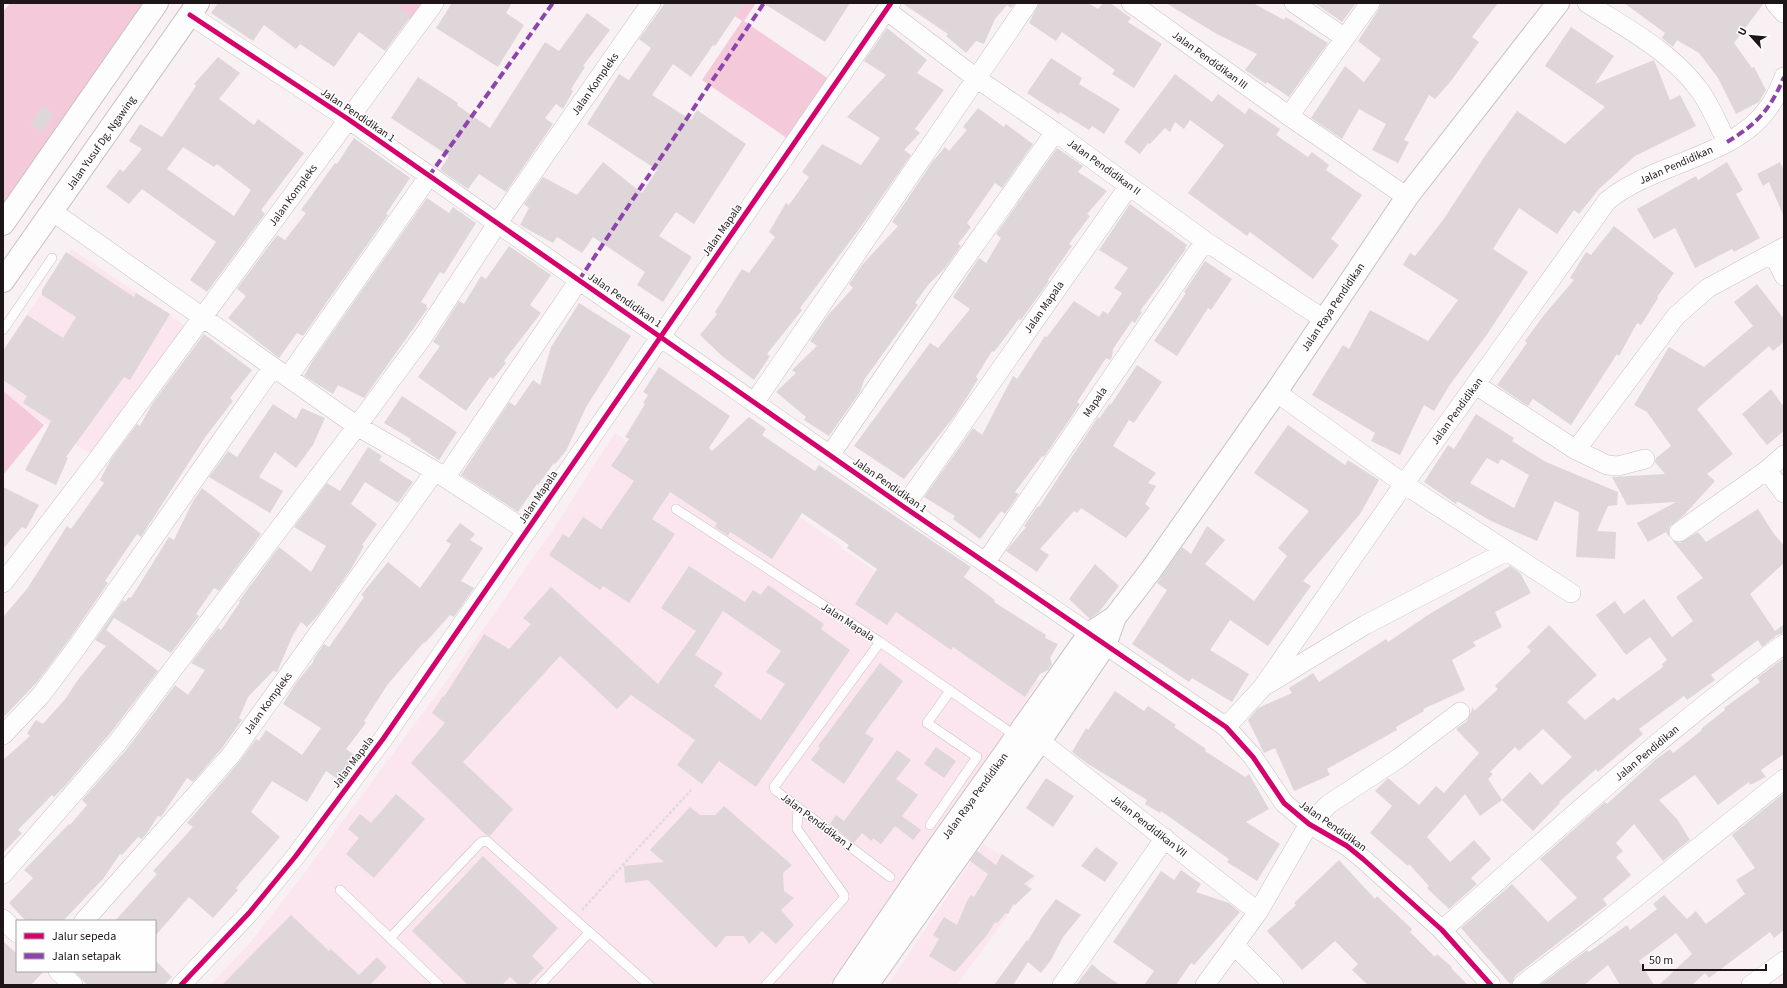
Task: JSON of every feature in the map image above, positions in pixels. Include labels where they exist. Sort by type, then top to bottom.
[{"type":"street","points":[[3,224],[157,3]]},
{"type":"street","name":"Jalan Kompleks","points":[[3,583],[203,318],[434,3]]},
{"type":"street","name":"Jalan Kompleks","points":[[3,874],[117,743],[357,426],[422,338],[498,224],[651,3]]},
{"type":"street","points":[[754,403],[1028,3]]},
{"type":"street","name":"Jalan Pendidikan III","points":[[1131,3],[1289,116],[1407,197]]},
{"type":"street","points":[[1294,3],[1345,38]]},
{"type":"street","points":[[1289,116],[1370,3]]},
{"type":"street","name":"Jalan Raya Pendidikan","points":[[852,984],[932,855],[975,778],[1018,737],[1151,570],[1276,392],[1407,197],[1558,3]]},
{"type":"street","points":[[1587,3],[1675,63],[1699,90],[1727,142]]},
{"type":"street","points":[[1775,3],[1784,13]]},
{"type":"street","name":"Jalan Pendidikan II","points":[[888,7],[976,78],[1055,132],[1205,241],[1325,320]]},
{"type":"street","name":"Jalan Mapala","points":[[181,985],[249,913],[295,857],[383,738],[888,7]]},
{"type":"street","name":"Jalan Pendidikan 1","points":[[194,9],[429,176],[754,403],[1097,639]]},
{"type":"street","name":"Jalan Yusuf Dg. Ngawing","points":[[3,281],[53,212],[194,9]]},
{"type":"street","name":"Jalan Pendidikan","points":[[1226,727],[1262,688],[1404,484],[1608,201],[1616,194],[1644,179],[1727,142],[1746,130],[1762,116],[1777,94],[1784,77]]},
{"type":"street","points":[[830,455],[952,277],[1055,132]]},
{"type":"street","points":[[3,735],[41,695],[280,372],[429,176]]},
{"type":"street","name":"Jalan Mapala","points":[[904,507],[1129,186]]},
{"type":"street","points":[[25,193],[357,426],[440,474],[527,531]]},
{"type":"street","name":"Mapala","points":[[985,563],[1205,241]]},
{"type":"street","points":[[1576,450],[1676,316],[1708,288],[1779,250],[1784,276]]},
{"type":"street","name":"Jalan Kompleks","points":[[85,920],[231,755],[440,474],[579,280]]},
{"type":"street","points":[[1476,385],[1576,450],[1612,466],[1618,466],[1645,459]]},
{"type":"street","points":[[1276,392],[1404,484],[1570,592]]},
{"type":"street","points":[[1679,532],[1767,470],[1784,455]]},
{"type":"street","points":[[1767,470],[1784,493]]},
{"type":"street","points":[[1262,688],[1365,625],[1507,551]]},
{"type":"street","name":"Jalan Raya Pendidikan","points":[[852,984],[1040,741],[1097,639]]},
{"type":"street","name":"Jalan Pendidikan","points":[[1097,639],[1226,727],[1253,757],[1284,803],[1309,824],[1347,846],[1363,859],[1442,930],[1491,985]]},
{"type":"street","name":"Jalan Pendidikan","points":[[1442,930],[1585,804],[1735,680],[1784,644]]},
{"type":"street","name":"Jalan Pendidikan","points":[[1205,985],[1235,946],[1258,912],[1309,824],[1337,797],[1399,758],[1460,712]]},
{"type":"street","name":"Jalan Pendidikan VII","points":[[1040,741],[1258,912]]},
{"type":"street","points":[[1522,985],[1596,930],[1784,779]]},
{"type":"street","points":[[1062,985],[1165,838]]},
{"type":"street","points":[[3,920],[16,932]]},
{"type":"street","points":[[1235,946],[1274,985]]},
{"type":"street","points":[[1751,985],[1784,961]]},
{"type":"street","points":[[59,972],[73,985]]},
{"type":"lane","points":[[3,330],[52,258]]},
{"type":"lane","name":"Jalan Mapala","points":[[676,509],[880,642],[1018,737]]},
{"type":"lane","name":"Jalan Pendidikan 1","points":[[880,642],[774,787],[775,790],[890,877]]},
{"type":"lane","points":[[930,825],[975,778],[977,757],[927,723],[950,690]]},
{"type":"lane","points":[[766,985],[844,898],[844,895],[797,829],[798,807]]},
{"type":"lane","points":[[390,938],[484,840],[489,842],[573,919],[649,985]]},
{"type":"lane","points":[[340,890],[438,985]]},
{"type":"lane","points":[[540,985],[589,933]]},
{"type":"path","points":[[573,919],[691,790]]},
{"type":"shaded area","points":[[10,3],[149,3],[3,205],[3,12]]},
{"type":"shaded area","points":[[387,3],[438,3],[421,27]]},
{"type":"shaded area","points":[[716,3],[756,3],[744,21],[832,81],[791,141],[702,80],[742,21]]},
{"type":"shaded area","points":[[72,249],[187,327],[98,459],[3,395],[3,350]]},
{"type":"shaded area","points":[[3,391],[44,425],[3,475]]},
{"type":"shaded area","points":[[615,433],[694,485],[768,495],[840,545],[842,549],[1039,681],[970,786],[829,985],[210,985],[251,942],[303,875],[454,671],[554,528]]},
{"type":"shaded area","points":[[983,844],[1036,876],[957,985],[888,985]]},
{"type":"building","points":[[218,3],[393,3],[411,16],[385,51],[359,32],[334,67],[300,44],[296,49],[264,25],[253,41],[211,13]]},
{"type":"building","points":[[452,3],[512,3],[506,13],[524,25],[498,67],[436,28]]},
{"type":"building","points":[[665,3],[744,3],[715,46],[713,45],[691,77],[673,64],[652,95],[691,120],[697,110],[746,144],[694,224],[676,212],[659,236],[692,257],[663,302],[637,285],[645,272],[593,237],[582,253],[557,237],[553,243],[520,225],[529,208],[524,204],[543,177],[577,195],[603,162],[642,193],[657,170],[587,124],[619,74],[629,80],[651,48],[639,39]]},
{"type":"building","points":[[763,3],[850,3],[825,42]]},
{"type":"building","points":[[902,3],[1015,3],[1011,8],[1007,5],[995,19],[984,44],[976,41],[966,53],[946,36],[948,34]]},
{"type":"building","points":[[1039,3],[1088,3],[1098,9],[1103,3],[1110,3],[1131,18],[1128,22],[1162,44],[1134,88],[1112,74],[1115,70],[1062,32],[1056,41],[1029,23]]},
{"type":"building","points":[[1166,3],[1253,3],[1284,20],[1286,17],[1328,43],[1289,97],[1267,82],[1266,84],[1245,70],[1257,54],[1215,33]]},
{"type":"building","points":[[1315,3],[1356,3],[1342,22]]},
{"type":"building","points":[[1381,3],[1498,3],[1472,37],[1479,42],[1451,81],[1435,99],[1429,95],[1404,140],[1409,142],[1398,163],[1372,150],[1386,124],[1359,109],[1342,139],[1311,118],[1345,66],[1364,82],[1381,59],[1358,41],[1379,9]]},
{"type":"building","points":[[1624,3],[1764,3],[1734,43],[1752,68],[1754,67],[1766,90],[1759,102],[1736,114],[1718,78],[1699,53],[1677,40],[1673,47],[1662,38],[1665,33]]},
{"type":"building","points":[[587,13],[610,30],[583,66],[585,67],[571,89],[573,91],[563,109],[556,104],[545,118],[553,124],[506,192],[479,174],[468,189],[440,170],[449,156],[391,118],[418,77],[458,103],[457,105],[490,128],[545,42],[559,51]]},
{"type":"building","points":[[1571,27],[1614,56],[1595,84],[1654,60],[1670,100],[1680,95],[1696,126],[1635,156],[1599,189],[1579,214],[1574,210],[1557,234],[1519,208],[1493,249],[1528,272],[1488,333],[1449,386],[1434,411],[1424,405],[1400,455],[1371,441],[1375,433],[1312,395],[1343,345],[1349,349],[1370,310],[1428,341],[1458,300],[1403,265],[1410,253],[1415,256],[1443,220],[1487,153],[1517,111],[1565,144],[1605,107],[1545,66]]},
{"type":"building","points":[[887,28],[927,60],[917,73],[944,90],[915,129],[920,133],[904,150],[911,155],[860,228],[800,308],[802,310],[767,354],[770,356],[754,380],[722,356],[700,335],[717,314],[715,312],[742,269],[749,273],[775,237],[769,232],[786,203],[789,205],[809,177],[802,172],[822,144],[861,165],[880,138],[847,117],[886,75],[864,61]]},
{"type":"building","points":[[218,57],[240,73],[219,99],[254,125],[258,119],[304,153],[261,210],[265,214],[207,292],[190,280],[216,242],[142,189],[129,204],[106,187],[120,169],[123,172],[142,149],[129,141],[140,124],[162,137],[196,86],[194,84]],"holes":[[[183,147],[214,167],[217,164],[251,190],[234,216],[167,169]]]},
{"type":"building","points":[[1051,58],[1082,78],[1079,84],[1120,109],[1104,134],[1092,126],[1089,130],[1060,112],[1059,114],[1027,93]]},
{"type":"building","points":[[1175,74],[1212,102],[1218,94],[1245,114],[1249,108],[1280,129],[1276,135],[1308,157],[1312,152],[1329,165],[1326,170],[1362,195],[1331,239],[1339,245],[1313,279],[1250,232],[1247,236],[1188,193],[1224,145],[1190,120],[1184,129],[1175,122],[1170,132],[1165,128],[1150,144],[1148,143],[1140,154],[1124,142]]},
{"type":"building","points":[[43,106],[54,114],[42,132],[30,124]]},
{"type":"building","points":[[978,108],[1004,127],[1006,124],[1033,144],[1002,188],[995,183],[967,223],[971,227],[958,244],[961,246],[945,268],[928,285],[915,303],[918,305],[864,380],[860,392],[829,436],[804,420],[806,417],[776,392],[796,373],[792,370],[817,346],[810,341],[828,315],[853,288],[849,284],[862,265],[898,226],[892,222],[933,161],[945,147],[949,151],[967,130],[963,127]]},
{"type":"building","points":[[354,138],[410,178],[386,214],[388,215],[303,336],[297,333],[279,358],[228,318],[246,296],[237,289],[277,235],[285,240],[306,213],[301,210],[335,163],[337,164]]},
{"type":"building","points":[[1057,148],[1083,166],[1078,172],[1107,191],[1087,214],[1090,216],[1069,244],[1072,246],[1021,320],[1019,319],[994,352],[992,351],[976,377],[978,379],[953,418],[904,479],[854,446],[930,343],[938,348],[970,309],[953,297],[979,258],[986,263],[1001,238],[996,234]]},
{"type":"building","points":[[1727,162],[1743,190],[1736,194],[1760,238],[1734,252],[1732,249],[1695,268],[1675,228],[1654,239],[1637,209],[1696,176],[1698,180]]},
{"type":"building","points":[[1780,162],[1784,170],[1784,217],[1769,182],[1763,186],[1757,174]]},
{"type":"building","points":[[427,198],[449,213],[453,207],[476,223],[444,274],[440,272],[421,302],[427,305],[426,307],[428,308],[364,398],[338,385],[333,394],[304,376],[313,360]]},
{"type":"building","points":[[1130,204],[1187,245],[1185,248],[1186,249],[1140,311],[1142,312],[1135,323],[1132,321],[1113,349],[1110,360],[1106,358],[1077,402],[1080,404],[1044,457],[1042,456],[1015,492],[1019,494],[1005,514],[1001,511],[980,539],[953,519],[955,516],[924,497],[973,428],[982,435],[1013,376],[1017,379],[1045,336],[1047,337],[1074,301],[1099,317],[1103,311],[1108,314],[1122,293],[1114,288],[1128,268],[1099,250]]},
{"type":"building","points":[[1614,226],[1674,273],[1657,297],[1658,298],[1641,325],[1637,323],[1619,356],[1617,354],[1571,425],[1533,399],[1528,406],[1497,385],[1527,343],[1525,341],[1544,315],[1574,280],[1570,278],[1586,252],[1591,255]]},
{"type":"building","points":[[509,246],[551,275],[530,305],[541,313],[504,361],[506,363],[493,379],[490,377],[466,411],[418,377],[440,346],[433,342],[459,301],[464,304],[481,276],[486,279]]},
{"type":"building","points":[[66,252],[134,297],[136,293],[170,314],[130,380],[124,377],[66,457],[68,458],[56,485],[25,470],[51,421],[23,403],[27,396],[3,380],[3,351],[27,315],[63,338],[76,317],[42,295],[42,290]]},
{"type":"building","points":[[1205,261],[1232,279],[1211,310],[1208,308],[1177,356],[1154,341]]},
{"type":"building","points":[[1757,284],[1784,319],[1784,342],[1773,351],[1769,346],[1697,409],[1733,454],[1707,474],[1715,481],[1684,515],[1669,527],[1669,537],[1666,532],[1648,542],[1637,523],[1676,502],[1627,505],[1612,477],[1665,474],[1655,462],[1656,458],[1671,446],[1647,412],[1634,405],[1669,347],[1704,367],[1753,326],[1734,302]]},
{"type":"building","points":[[579,303],[631,336],[586,407],[566,451],[555,464],[554,463],[538,485],[537,484],[518,512],[461,475],[509,402],[515,406],[533,380],[540,385],[551,347]]},
{"type":"building","points":[[204,334],[252,370],[230,398],[233,401],[206,436],[141,537],[137,534],[105,581],[108,583],[68,641],[38,681],[3,718],[3,617],[27,589],[67,526],[71,529],[104,483],[100,480],[111,459],[137,424],[140,426],[152,404]]},
{"type":"building","points":[[1137,365],[1162,382],[1134,423],[1129,420],[1113,446],[1156,473],[1148,483],[1156,486],[1145,504],[1150,508],[1126,538],[1081,508],[1077,513],[1074,511],[1040,549],[1049,555],[1037,572],[1006,551],[1026,527],[1024,526],[1038,506],[1039,507],[1098,417],[1099,419],[1110,403],[1110,405],[1112,403]]},
{"type":"building","points":[[659,367],[730,416],[709,448],[712,451],[749,417],[766,429],[762,435],[815,471],[819,465],[971,567],[964,577],[995,600],[994,602],[1046,635],[1045,638],[1058,644],[1050,658],[1052,664],[1048,670],[1040,674],[1025,697],[953,647],[951,650],[896,612],[887,625],[855,604],[877,569],[847,548],[849,545],[802,513],[772,559],[730,532],[728,536],[715,527],[717,523],[670,492],[652,519],[675,534],[629,603],[603,586],[600,590],[549,555],[563,534],[569,538],[583,517],[601,529],[634,481],[611,466],[629,439],[625,437],[645,404],[643,403],[648,395],[643,392]]},
{"type":"building","points":[[1771,389],[1784,407],[1784,431],[1767,445],[1742,414]]},
{"type":"building","points":[[402,396],[457,432],[439,460],[410,441],[411,439],[384,423]]},
{"type":"building","points":[[273,404],[296,419],[302,408],[325,418],[313,445],[296,468],[275,452],[259,477],[283,491],[270,513],[209,477],[228,451],[237,457]]},
{"type":"building","points":[[1476,414],[1514,438],[1512,441],[1546,462],[1618,492],[1617,505],[1608,506],[1597,531],[1616,532],[1615,559],[1576,557],[1579,512],[1555,501],[1537,541],[1491,521],[1457,501],[1456,504],[1424,482],[1448,445],[1454,449]],"holes":[[[1487,458],[1498,464],[1501,459],[1529,475],[1514,508],[1470,483]]]},
{"type":"building","points":[[1288,425],[1345,465],[1348,460],[1379,480],[1360,514],[1303,581],[1311,586],[1268,646],[1230,620],[1210,650],[1249,674],[1232,702],[1192,678],[1189,682],[1132,644],[1167,590],[1157,583],[1182,547],[1191,554],[1207,526],[1225,540],[1205,564],[1254,601],[1287,556],[1278,548],[1309,511],[1254,473]]},
{"type":"building","points":[[368,447],[382,456],[379,460],[413,482],[398,503],[365,482],[351,504],[377,524],[362,545],[364,546],[351,569],[319,614],[307,627],[301,622],[292,637],[277,672],[273,671],[248,697],[239,718],[242,720],[222,748],[193,782],[187,778],[161,817],[158,816],[142,839],[138,837],[122,855],[120,854],[103,879],[64,920],[25,920],[9,903],[33,878],[24,870],[69,824],[70,825],[87,805],[82,800],[126,750],[175,685],[188,695],[205,670],[191,663],[218,628],[221,630],[240,602],[239,601],[279,547],[311,572],[326,546],[294,527],[327,483],[340,491]]},
{"type":"building","points":[[3,487],[39,505],[26,529],[22,527],[3,549]]},
{"type":"building","points":[[202,488],[261,534],[219,591],[214,588],[196,614],[199,616],[171,653],[114,618],[106,630],[158,671],[108,736],[64,787],[54,797],[52,795],[18,830],[22,833],[3,853],[3,760],[30,736],[27,733],[36,720],[43,724],[66,698],[77,681],[106,646],[95,640],[123,600],[125,602],[129,597],[131,598],[169,537],[174,540],[192,503]]},
{"type":"building","points":[[1758,509],[1774,534],[1784,546],[1784,563],[1750,594],[1775,631],[1784,624],[1784,633],[1777,635],[1762,647],[1758,640],[1711,675],[1715,680],[1687,700],[1684,696],[1639,729],[1643,734],[1598,772],[1596,769],[1559,802],[1560,803],[1533,831],[1502,800],[1480,816],[1465,794],[1427,837],[1450,862],[1474,840],[1491,859],[1471,878],[1477,884],[1449,909],[1427,888],[1429,886],[1409,864],[1408,866],[1370,833],[1392,806],[1375,791],[1388,778],[1419,805],[1436,786],[1444,793],[1479,753],[1456,729],[1467,721],[1473,707],[1474,711],[1498,689],[1495,686],[1531,651],[1527,647],[1549,625],[1597,675],[1567,702],[1585,720],[1614,697],[1617,701],[1663,667],[1662,664],[1667,660],[1650,637],[1626,655],[1596,615],[1615,601],[1624,614],[1644,599],[1672,637],[1693,621],[1676,597],[1703,578],[1672,540],[1680,543],[1698,532],[1706,542]],"holes":[[[1543,729],[1572,757],[1542,785],[1530,772],[1502,800],[1488,779],[1493,774],[1490,772],[1515,747],[1519,751]]]},
{"type":"building","points":[[460,523],[475,534],[470,540],[483,548],[461,581],[474,588],[454,617],[450,615],[425,643],[424,642],[388,684],[364,721],[366,723],[346,749],[356,756],[339,780],[326,771],[307,802],[272,781],[251,812],[280,837],[236,888],[238,890],[213,918],[189,897],[156,935],[156,920],[116,920],[157,874],[153,871],[193,827],[187,823],[239,762],[256,739],[259,741],[266,730],[302,755],[321,728],[283,704],[296,683],[314,661],[313,660],[324,644],[329,647],[364,597],[361,595],[388,562],[420,588],[451,544],[446,541]]},
{"type":"building","points":[[1095,564],[1119,586],[1099,612],[1090,619],[1069,599]]},
{"type":"building","points":[[689,566],[745,602],[753,590],[761,595],[768,585],[824,624],[821,629],[850,650],[756,787],[719,761],[702,784],[677,765],[695,740],[631,695],[617,709],[560,656],[463,762],[513,809],[490,836],[486,835],[411,763],[445,723],[432,713],[443,696],[444,697],[484,634],[509,649],[531,624],[523,618],[551,587],[658,684],[696,631],[661,608]],"holes":[[[723,611],[781,651],[766,672],[785,684],[761,720],[714,686],[723,673],[695,655]]]},
{"type":"building","points":[[1510,566],[1520,573],[1531,593],[1495,612],[1502,627],[1473,642],[1476,646],[1452,660],[1465,690],[1423,709],[1424,711],[1396,727],[1397,730],[1327,769],[1330,775],[1294,791],[1275,748],[1264,753],[1248,720],[1258,708],[1292,693],[1289,688],[1313,673],[1319,682],[1386,639],[1388,642],[1428,615]]},
{"type":"building","points":[[1784,658],[1784,754],[1761,770],[1766,777],[1750,785],[1749,782],[1718,805],[1695,775],[1659,800],[1677,819],[1690,840],[1663,861],[1634,824],[1616,843],[1623,851],[1616,857],[1631,875],[1603,899],[1607,905],[1515,976],[1511,985],[1461,928],[1512,884],[1548,922],[1577,898],[1540,859],[1605,802],[1607,804],[1655,760],[1670,749],[1673,753],[1702,730],[1701,729],[1725,710],[1724,708],[1760,682],[1757,678]]},
{"type":"building","points":[[880,663],[903,681],[865,733],[874,739],[844,784],[811,760],[820,748],[818,746]]},
{"type":"building","points":[[1115,691],[1144,711],[1148,706],[1176,725],[1174,727],[1206,749],[1205,751],[1245,777],[1249,774],[1269,809],[1246,822],[1280,844],[1257,881],[1227,862],[1229,859],[1161,811],[1160,813],[1145,804],[1147,800],[1088,764],[1072,752],[1086,728],[1088,730]]},
{"type":"building","points":[[936,747],[956,761],[944,778],[924,764]]},
{"type":"building","points":[[897,750],[911,760],[896,779],[918,795],[902,816],[921,830],[913,840],[895,826],[881,844],[873,838],[872,841],[862,833],[854,843],[830,824],[836,815],[844,821]]},
{"type":"building","points":[[1046,778],[1074,796],[1053,827],[1026,808]]},
{"type":"building","points":[[1784,793],[1784,930],[1774,938],[1770,932],[1709,978],[1705,973],[1692,985],[1659,985],[1692,954],[1676,933],[1639,961],[1654,985],[1620,985],[1608,965],[1584,985],[1540,985],[1587,950],[1589,952],[1627,925],[1630,930],[1657,909],[1653,904],[1664,895],[1687,919],[1696,911],[1706,924],[1745,894],[1736,880],[1755,868],[1732,835]]},
{"type":"building","points":[[396,794],[425,819],[374,878],[346,854],[359,838],[348,829],[360,814],[371,823]]},
{"type":"building","points":[[724,806],[792,865],[783,873],[784,891],[794,898],[781,910],[794,925],[776,944],[762,931],[749,944],[744,936],[726,936],[716,948],[648,880],[625,883],[624,866],[664,862],[650,850],[690,807],[700,815],[715,815]]},
{"type":"building","points":[[1096,847],[1118,863],[1105,882],[1081,866]]},
{"type":"building","points":[[977,851],[996,865],[1002,854],[1034,876],[1024,884],[1032,889],[1015,905],[1013,904],[1008,914],[1006,913],[997,923],[995,922],[987,935],[955,972],[929,956],[939,939],[933,935],[944,917],[957,925],[967,901],[971,895],[974,897],[988,874],[970,861]]},
{"type":"building","points":[[483,856],[558,928],[532,956],[544,968],[527,985],[519,985],[510,977],[502,985],[468,985],[412,931]]},
{"type":"building","points":[[1339,860],[1375,899],[1377,896],[1412,929],[1410,932],[1435,957],[1437,954],[1452,967],[1451,968],[1468,985],[1368,985],[1352,970],[1358,964],[1335,941],[1302,970],[1267,931],[1296,905],[1294,903]]},
{"type":"building","points":[[1181,870],[1201,884],[1196,892],[1229,903],[1240,912],[1194,965],[1191,963],[1176,985],[1144,985],[1154,971],[1113,942],[1161,871],[1174,880]]},
{"type":"building","points":[[1056,899],[1081,915],[1063,937],[1051,960],[1041,973],[1028,962],[1013,985],[994,985],[1027,940],[1028,941],[1041,919]]},
{"type":"building","points":[[291,915],[329,951],[331,949],[359,975],[377,957],[387,967],[370,985],[222,985]]},
{"type":"building","points":[[3,941],[16,953],[16,972],[43,972],[31,985],[3,985]]},
{"type":"building","points":[[156,961],[172,977],[164,985],[87,985],[75,972],[156,972]]},
{"type":"building","points":[[1092,964],[1101,972],[1120,985],[1076,985]]},
{"type":"marked path","points":[[429,176],[553,3]]},
{"type":"marked path","points":[[579,280],[764,3]]},
{"type":"marked path","points":[[1727,142],[1747,129],[1762,115],[1779,89],[1784,77]]},
{"type":"cycle path","points":[[181,985],[249,913],[295,857],[383,739],[891,3]]},
{"type":"cycle path","points":[[190,15],[348,119],[904,507],[1226,727],[1253,757],[1284,803],[1309,824],[1347,846],[1363,859],[1442,930],[1491,985]]}]
